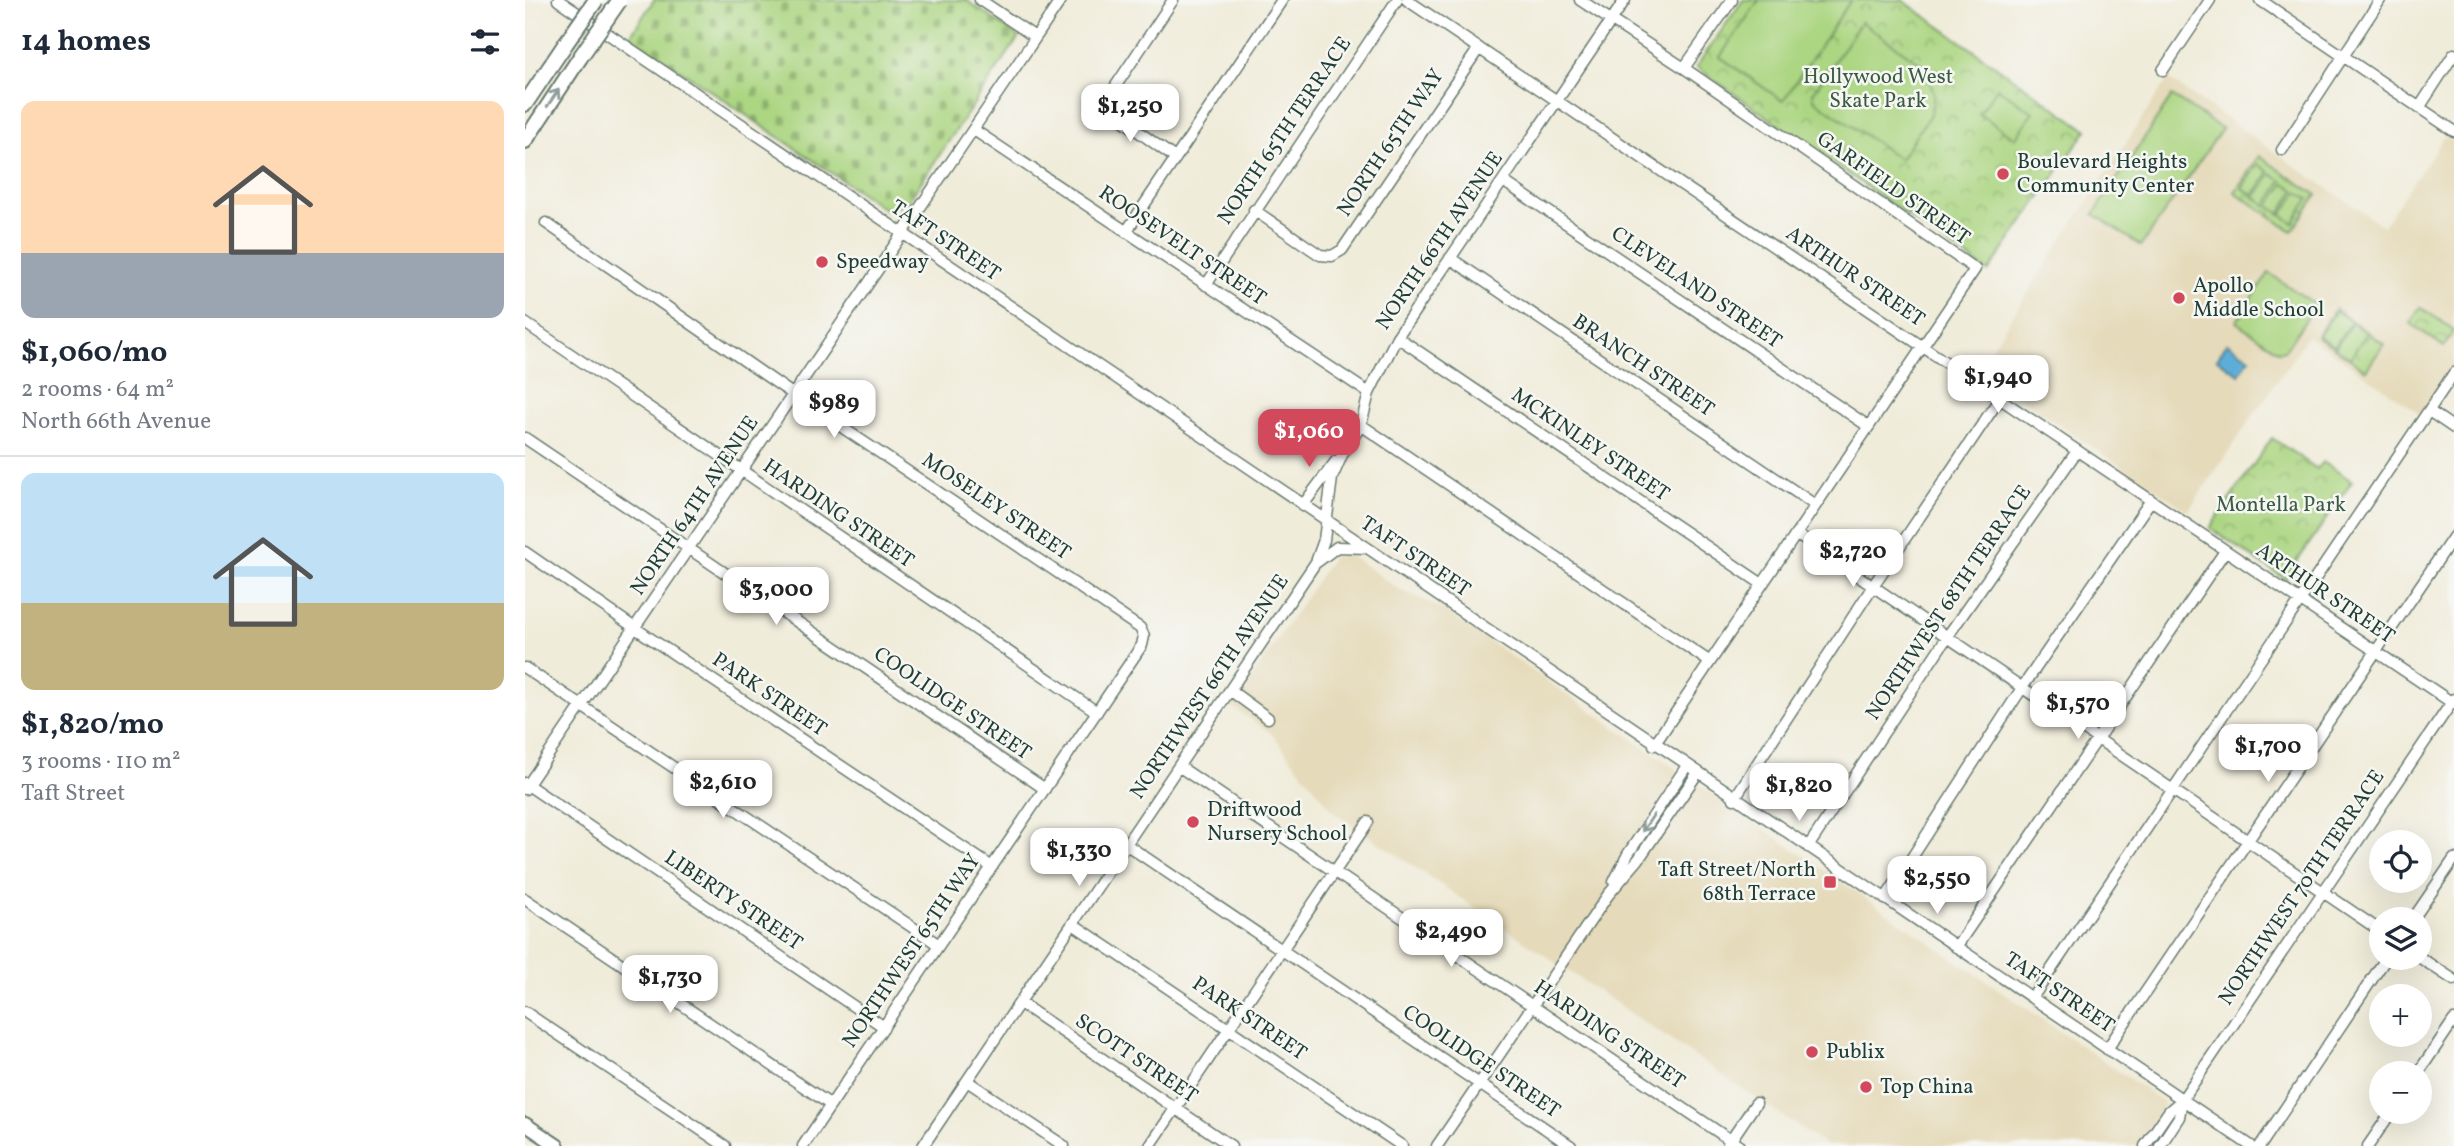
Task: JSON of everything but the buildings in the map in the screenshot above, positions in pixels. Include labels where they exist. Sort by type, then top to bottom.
[{"type":"highway","points":[[525,104],[596,0]]},
{"type":"highway","points":[[525,141],[619,1]]},
{"type":"main road","points":[[525,1124],[558,1146]]},
{"type":"street","name":"TAFT STREET","points":[[558,0],[1686,767],[2251,1146]]},
{"type":"street","points":[[980,0],[1035,37]]},
{"type":"street","name":"NORTH 64TH AVENUE","points":[[526,786],[1061,0]]},
{"type":"street","points":[[1173,0],[1109,96],[1109,107],[1114,114],[1175,158]]},
{"type":"street","points":[[1126,232],[1282,0]]},
{"type":"street","name":"NORTH 65TH TERRACE","points":[[1206,285],[1397,0]]},
{"type":"street","name":"ARTHUR STREET","points":[[1407,0],[2453,702]]},
{"type":"street","name":"GARFIELD STREET","points":[[1580,0],[1684,68],[1975,269],[1923,345]]},
{"type":"street","name":"NORTH 66TH AVENUE","points":[[1328,522],[1332,478],[1342,455],[1361,425],[1369,393],[1397,337],[1625,0]]},
{"type":"street","points":[[1684,68],[1733,0]]},
{"type":"street","points":[[2163,69],[2210,0]]},
{"type":"street","points":[[2281,150],[2380,0]]},
{"type":"street","points":[[2267,2],[2454,131]]},
{"type":"street","name":"NORTH 65TH WAY","points":[[1254,210],[1320,255],[1332,256],[1342,250],[1479,48]]},
{"type":"street","points":[[2419,108],[2454,54]]},
{"type":"street","name":"ROOSEVELT STREET","points":[[974,130],[1369,393]]},
{"type":"street","name":"CLEVELAND STREET","points":[[1503,181],[1868,426]]},
{"type":"street","name":"MOSELEY STREET","points":[[546,223],[794,395],[1140,628],[1144,636]]},
{"type":"street","name":"BRANCH STREET","points":[[1450,258],[1815,505]]},
{"type":"street","name":"HARDING STREET","points":[[525,323],[1097,712]]},
{"type":"street","name":"MCKINLEY STREET","points":[[1397,337],[1762,584]]},
{"type":"street","points":[[1654,745],[1923,345]]},
{"type":"street","points":[[2032,998],[2454,373]]},
{"type":"street","points":[[1734,799],[2000,398]]},
{"type":"street","points":[[2429,411],[2454,428]]},
{"type":"street","points":[[1361,425],[1710,662]]},
{"type":"street","name":"COOLIDGE STREET","points":[[525,438],[1045,789]]},
{"type":"street","name":"NORTHWEST 68TH TERRACE","points":[[1808,847],[1947,637],[2077,452]]},
{"type":"street","points":[[1303,505],[1323,475],[1342,455]]},
{"type":"street","points":[[1885,900],[2022,688],[2151,500]]},
{"type":"street","name":"NORTHWEST 66TH AVENUE","points":[[923,1146],[1316,562],[1328,522]]},
{"type":"street","points":[[1796,534],[2369,923]]},
{"type":"street","points":[[2107,1049],[2454,536]]},
{"type":"street","points":[[1316,562],[1337,547],[1367,548]]},
{"type":"street","points":[[1956,947],[2225,551]]},
{"type":"street","name":"PARK STREET","points":[[525,552],[992,867]]},
{"type":"street","name":"NORTHWEST 65TH WAY","points":[[803,1146],[1142,645],[1144,636]]},
{"type":"street","points":[[525,668],[939,945]]},
{"type":"street","points":[[1231,691],[1268,718]]},
{"type":"street","name":"NORTHWEST 70TH TERRACE","points":[[2182,1100],[2453,702]]},
{"type":"street","name":"HARDING STREET","points":[[1179,767],[1532,1005],[1732,1144]]},
{"type":"street","points":[[1608,895],[1628,854],[1686,767]]},
{"type":"street","points":[[1437,1146],[1608,895],[1638,860],[1697,774]]},
{"type":"street","name":"LIBERTY STREET","points":[[526,786],[884,1027]]},
{"type":"street","points":[[1150,1146],[1368,822]]},
{"type":"street","name":"COOLIDGE STREET","points":[[1127,845],[1570,1146]]},
{"type":"street","points":[[2421,907],[2454,859]]},
{"type":"street","points":[[525,899],[831,1105]]},
{"type":"street","name":"PARK STREET","points":[[1073,925],[1402,1146]]},
{"type":"street","points":[[2432,966],[2454,980]]},
{"type":"street","points":[[2260,1146],[2378,970]]},
{"type":"street","name":"SCOTT STREET","points":[[1020,1003],[1231,1146]]},
{"type":"street","points":[[525,1012],[725,1146]]},
{"type":"street","points":[[2426,1061],[2454,1020]]},
{"type":"street","points":[[967,1081],[1064,1146]]},
{"type":"street","points":[[2145,1146],[2169,1111],[2182,1100]]},
{"type":"street","points":[[2160,1146],[2179,1117],[2182,1100]]},
{"type":"street","points":[[1732,1144],[1756,1102]]},
{"type":"street","points":[[2368,1146],[2383,1124]]},
{"type":"shaded area","name":"Apollo Middle School","points":[[2168,79],[2383,226],[2445,136],[2454,143],[2454,373],[2424,416],[2308,336],[2188,511],[1977,370]]},
{"type":"shaded area","points":[[1348,554],[1400,590],[1439,607],[2165,1103],[2137,1146],[1827,1146],[1335,813],[1270,732],[1232,707],[1333,557]]},
{"type":"green space","points":[[654,0],[966,0],[1019,37],[907,203],[886,210],[630,36]]},
{"type":"green space","name":"Hollywood West Skate Park","points":[[1743,0],[1902,0],[2087,130],[1988,272],[1696,67]]},
{"type":"green space","points":[[1759,0],[1851,0],[1783,101],[1720,57]]},
{"type":"green space","points":[[1861,22],[1923,65],[1934,93],[1931,113],[1900,159],[1814,100],[1813,93]]},
{"type":"green space","points":[[1997,88],[2033,112],[2015,138],[1979,114]]},
{"type":"green space","points":[[2172,96],[2222,129],[2141,246],[2094,214]]},
{"type":"green space","points":[[2259,156],[2317,195],[2292,231],[2235,192]]},
{"type":"green space","points":[[2258,164],[2269,172],[2253,195],[2242,188]]},
{"type":"green space","points":[[2271,174],[2282,181],[2266,205],[2255,197]]},
{"type":"green space","points":[[2285,183],[2295,190],[2280,214],[2269,206]]},
{"type":"green space","points":[[2298,192],[2309,199],[2293,223],[2282,215]]},
{"type":"green space","points":[[2269,273],[2316,305],[2285,350],[2279,351],[2236,322]]},
{"type":"green space","points":[[2420,307],[2454,330],[2444,347],[2410,323]]},
{"type":"green space","points":[[2335,309],[2384,344],[2366,370],[2317,336]]},
{"type":"green space","points":[[2336,311],[2351,322],[2334,346],[2319,336]]},
{"type":"green space","points":[[2352,323],[2367,333],[2350,358],[2335,348]]},
{"type":"green space","name":"Montella Park","points":[[2272,438],[2317,469],[2323,462],[2352,481],[2285,579],[2210,528]]},
{"type":"water","points":[[2227,343],[2250,358],[2239,374],[2217,359]]},
{"type":"place","name":"Boulevard Heights Community Center","points":[[2003,174]]},
{"type":"place","name":"Speedway","points":[[822,262]]},
{"type":"place","name":"Apollo Middle School","points":[[2179,298]]},
{"type":"place","name":"Driftwood Nursery School","points":[[1193,822]]},
{"type":"place","name":"Taft Street/North 68th Terrace","points":[[1830,882]]},
{"type":"place","name":"Publix","points":[[1812,1052]]},
{"type":"place","name":"Top China","points":[[1866,1087]]}]
